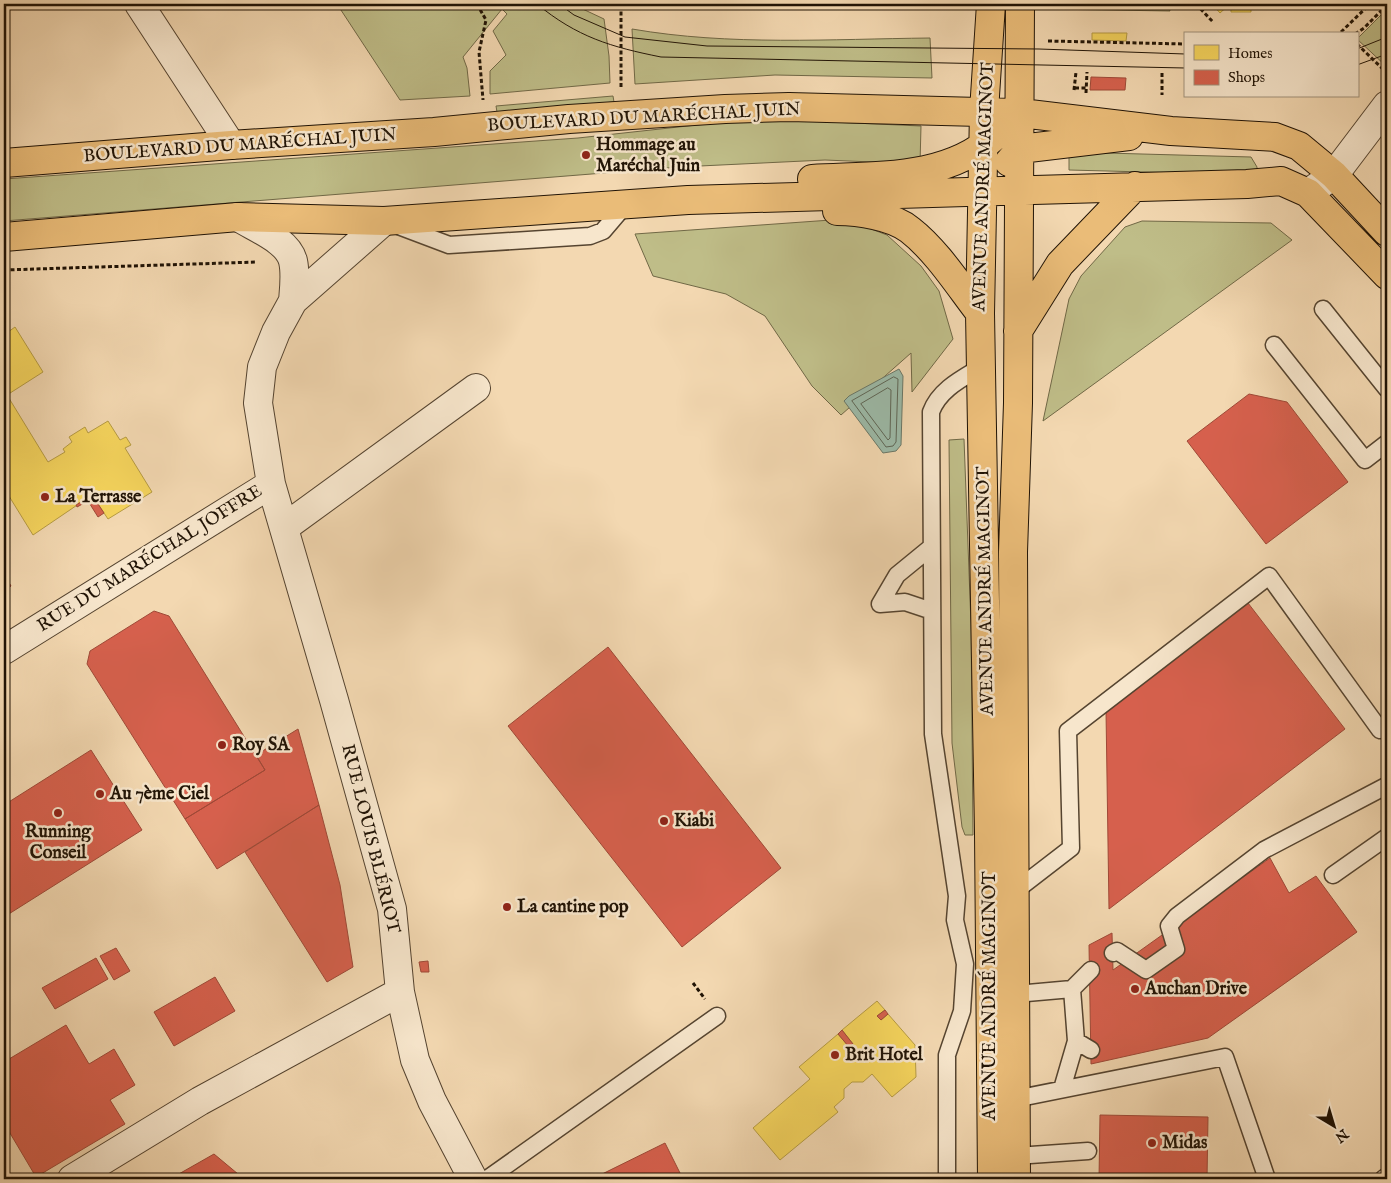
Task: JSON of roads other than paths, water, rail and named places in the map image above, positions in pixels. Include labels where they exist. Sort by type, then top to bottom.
[{"type":"main road","name":"AVENUE ANDRÉ MAGINOT","points":[[991,4],[984,111],[984,190],[980,313],[989,814],[992,1179]]},
{"type":"main road","name":"AVENUE ANDRÉ MAGINOT","points":[[1016,1167],[1013,552],[1018,404],[1021,112],[1020,4]]},
{"type":"main road","name":"BOULEVARD DU MARÉCHAL JUIN","points":[[4,163],[231,145],[434,132],[569,119],[725,109],[790,107],[1021,112],[1171,132]]},
{"type":"main road","points":[[688,200],[742,184],[924,171],[948,166],[984,146],[1021,112]]},
{"type":"main road","points":[[984,190],[1020,149],[1171,132],[1275,137],[1299,146],[1334,176],[1387,232]]},
{"type":"main road","points":[[4,237],[238,217],[384,221],[688,200],[984,190],[1020,191],[1281,181],[1308,193],[1387,275]]},
{"type":"main road","points":[[1018,331],[1060,264],[1135,186]]},
{"type":"main road","points":[[688,200],[737,209],[866,212],[910,229],[942,264],[980,313]]},
{"type":"street","points":[[139,4],[231,145]]},
{"type":"street","points":[[1308,193],[1334,176],[1387,105]]},
{"type":"street","points":[[238,217],[282,245],[290,253],[293,261],[294,301]]},
{"type":"street","name":"RUE LOUIS BLÉRIOT","points":[[384,221],[294,301],[276,332],[262,367],[258,402],[271,484],[285,527],[392,909],[400,992],[416,1060],[432,1101],[473,1179]]},
{"type":"street","points":[[285,527],[476,388]]},
{"type":"street","name":"RUE DU MARÉCHAL JOFFRE","points":[[4,650],[271,484]]},
{"type":"street","points":[[72,1179],[200,1101],[400,992]]},
{"type":"lane","points":[[1323,309],[1387,389]]},
{"type":"lane","points":[[1274,345],[1365,460],[1387,443]]},
{"type":"lane","points":[[947,1179],[947,1056],[954,1029],[962,1012],[965,964],[955,920],[957,896],[933,734],[930,548],[931,412],[936,400],[955,383],[981,367]]},
{"type":"lane","points":[[930,548],[897,575],[880,604],[905,602],[932,611]]},
{"type":"lane","points":[[1014,892],[1072,848],[1068,731],[1269,576],[1380,730],[1387,724]]},
{"type":"lane","points":[[1113,952],[1117,952],[1146,970],[1176,950],[1169,926],[1264,850],[1387,786]]},
{"type":"lane","points":[[1333,875],[1387,837]]},
{"type":"lane","points":[[1015,994],[1072,989],[1091,970]]},
{"type":"lane","points":[[963,987],[990,986]]},
{"type":"lane","points":[[1062,1089],[1076,1041],[1072,989]]},
{"type":"lane","points":[[487,1179],[717,1016]]},
{"type":"lane","points":[[1076,1041],[1091,1050]]},
{"type":"lane","points":[[1015,1099],[1225,1057],[1267,1179]]},
{"type":"lane","points":[[1016,1167],[1088,1151]]},
{"type":"lane","points":[[1383,1179],[1387,1176]]},
{"type":"water","points":[[899,369],[903,376],[901,445],[896,451],[883,453],[844,401],[849,396]]},
{"type":"tram line","points":[[537,4],[566,25],[595,39],[610,45],[661,57],[1184,68]]},
{"type":"tram line","points":[[559,4],[574,15],[625,37],[707,46],[1039,49],[1184,54]]},
{"type":"tram line","points":[[1358,49],[1387,37]]},
{"type":"tram line","points":[[1358,65],[1387,54]]},
{"type":"place","name":"Hommage au Maréchal Juin","points":[[586,155]]},
{"type":"place","name":"La Terrasse","points":[[45,497]]},
{"type":"place","name":"Roy SA","points":[[222,745]]},
{"type":"place","name":"Au 7ème Ciel","points":[[100,794]]},
{"type":"place","name":"Running Conseil","points":[[58,813]]},
{"type":"place","name":"Kiabi","points":[[664,821]]},
{"type":"place","name":"La cantine pop","points":[[507,907]]},
{"type":"place","name":"Auchan Drive","points":[[1135,989]]},
{"type":"place","name":"Brit Hotel","points":[[835,1055]]},
{"type":"place","name":"Midas","points":[[1152,1143]]}]
